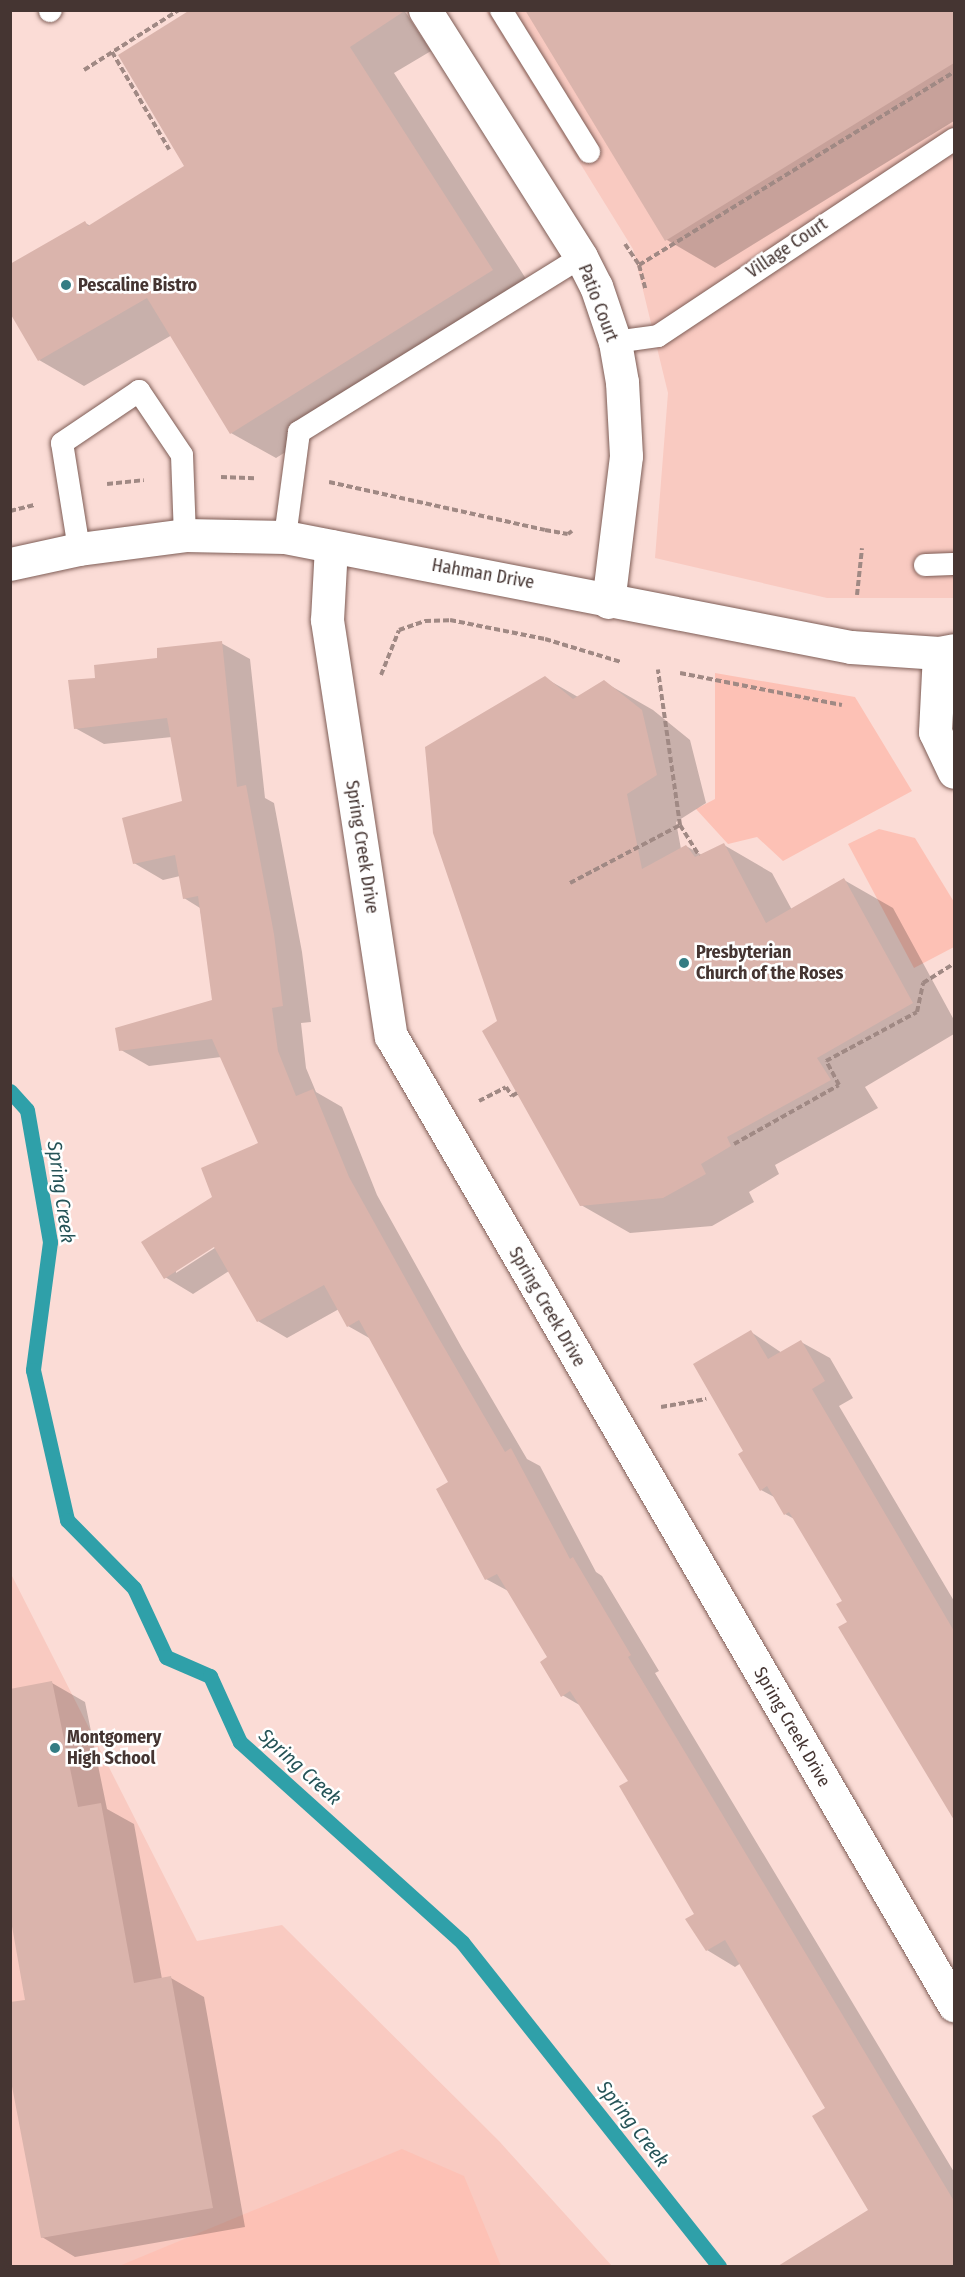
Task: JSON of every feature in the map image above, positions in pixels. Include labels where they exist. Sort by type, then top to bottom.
[{"type":"street","name":"Patio Court","points":[[425,10],[581,257],[596,286],[615,342],[622,382],[626,456],[608,602]]},
{"type":"street","name":"Hahman Drive","points":[[10,564],[79,549],[185,535],[285,537],[557,588],[608,602],[851,647],[947,651]]},
{"type":"street","name":"Spring Creek Drive","points":[[332,546],[327,620],[391,1036],[954,2005]]},
{"type":"street","points":[[947,651],[935,732],[954,772]]},
{"type":"lane","points":[[501,10],[589,152]]},
{"type":"lane","name":"Village Court","points":[[615,342],[658,336],[954,139]]},
{"type":"lane","points":[[285,537],[299,432],[581,257]]},
{"type":"lane","points":[[79,549],[62,443],[139,391],[182,455],[185,535]]},
{"type":"lane","points":[[925,565],[954,564]]},
{"type":"path","points":[[84,70],[179,10]]},
{"type":"path","points":[[112,52],[169,150]]},
{"type":"path","points":[[639,264],[954,72]]},
{"type":"path","points":[[857,595],[862,548]]},
{"type":"path","points":[[380,683],[383,666],[399,630],[424,621],[450,620],[546,639],[621,662]]},
{"type":"path","points":[[658,670],[680,825],[699,855]]},
{"type":"path","points":[[680,673],[842,705]]},
{"type":"path","points":[[570,883],[680,825]]},
{"type":"path","points":[[734,1144],[839,1085],[826,1062],[916,1012],[923,983],[954,964]]},
{"type":"path","points":[[471,1106],[506,1086],[512,1096],[517,1093]]},
{"type":"path","points":[[661,1407],[706,1399]]},
{"type":"shaded area","points":[[486,11],[954,11],[954,598],[827,598],[655,558],[668,393],[633,249]]},
{"type":"shaded area","points":[[715,673],[855,697],[912,791],[783,861],[757,837],[728,844],[696,809],[715,799]]},
{"type":"shaded area","points":[[879,829],[915,838],[954,902],[954,947],[914,968],[848,844]]},
{"type":"shaded area","name":"Montgomery High School","points":[[10,1572],[197,1941],[282,1925],[499,2141],[612,2266],[11,2266]]},
{"type":"shaded area","points":[[402,2149],[464,2176],[501,2266],[119,2266]]},
{"type":"building","points":[[190,10],[406,10],[350,47],[493,270],[230,434],[147,298],[38,361],[10,313],[10,264],[85,221],[88,226],[184,166],[118,55]]},
{"type":"building","points":[[525,10],[954,10],[954,63],[665,241]]},
{"type":"building","points":[[222,641],[237,787],[246,785],[274,934],[283,1006],[272,1008],[278,1051],[296,1096],[313,1089],[349,1177],[434,1330],[505,1452],[511,1448],[570,1559],[573,1557],[631,1655],[628,1657],[954,2201],[954,2266],[778,2266],[868,2210],[812,2116],[825,2108],[725,1940],[706,1951],[685,1919],[694,1914],[619,1786],[628,1781],[570,1691],[561,1697],[540,1662],[547,1657],[497,1574],[485,1580],[436,1489],[448,1482],[359,1320],[347,1327],[324,1285],[257,1322],[214,1247],[164,1279],[141,1242],[212,1197],[201,1168],[258,1143],[212,1039],[119,1051],[115,1028],[212,1000],[198,896],[183,899],[175,855],[133,864],[122,818],[182,801],[167,718],[74,729],[68,680],[95,678],[94,665],[157,658],[157,648]]},
{"type":"building","name":"Presbyterian Church of the Roses","points":[[545,676],[573,699],[604,680],[642,710],[657,775],[627,794],[642,869],[686,845],[695,857],[724,843],[766,923],[844,878],[913,1003],[817,1058],[831,1080],[727,1137],[731,1146],[701,1164],[706,1174],[663,1198],[580,1206],[482,1031],[497,1021],[433,833],[425,747]]},
{"type":"building","points":[[751,1330],[768,1359],[801,1340],[825,1381],[812,1389],[954,1631],[954,1820],[838,1627],[847,1622],[836,1604],[842,1601],[789,1512],[784,1515],[767,1486],[760,1491],[738,1454],[743,1451],[693,1364]]},
{"type":"building","points":[[52,1681],[78,1807],[101,1803],[134,1983],[171,1976],[213,2208],[41,2238],[10,2076],[10,2002],[25,2000],[10,1915],[10,1689]]},
{"type":"waterway","name":"Spring Creek","points":[[10,1091],[27,1110],[50,1242],[33,1370],[67,1520],[134,1588],[166,1657],[210,1676],[240,1742],[462,1942],[719,2266]]},
{"type":"place","name":"Pescaline Bistro","points":[[66,285]]},
{"type":"place","name":"Presbyterian Church of the Roses","points":[[684,963]]},
{"type":"place","name":"Montgomery High School","points":[[55,1748]]}]
